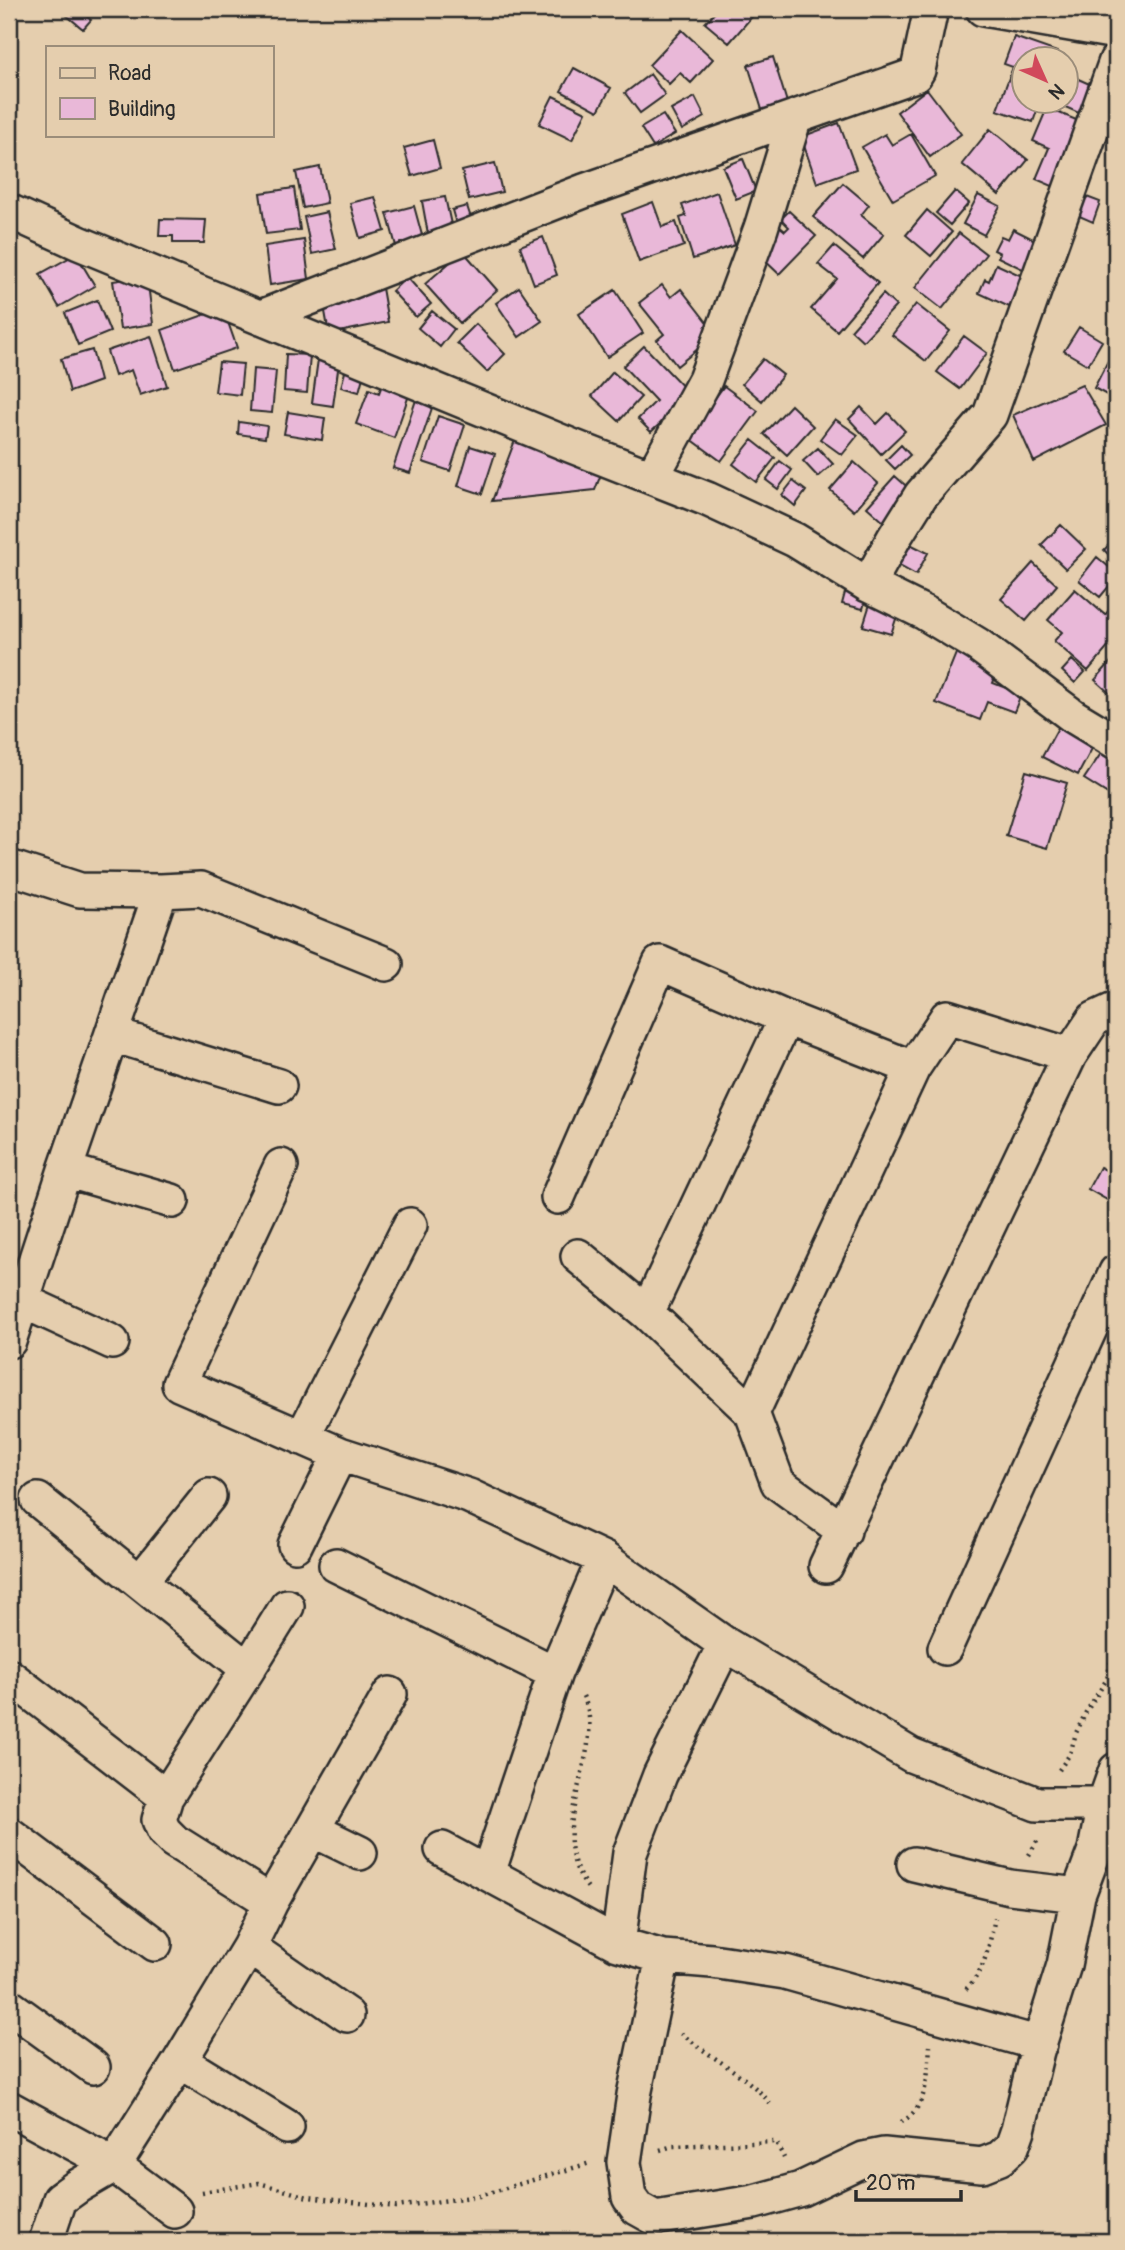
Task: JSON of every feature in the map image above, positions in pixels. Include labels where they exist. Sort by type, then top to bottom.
[{"type":"street","points":[[261,317],[584,191],[916,74],[931,9]]},
{"type":"street","points":[[983,9],[1116,32]]},
{"type":"street","points":[[868,585],[921,495],[990,415],[1116,61]]},
{"type":"street","points":[[652,477],[705,380],[761,228],[795,117]]},
{"type":"street","points":[[9,212],[572,446],[707,499],[795,540],[868,585],[926,614],[978,645],[1073,716],[1116,742]]},
{"type":"street","points":[[9,867],[80,890],[201,889],[386,964]]},
{"type":"street","points":[[9,1341],[161,891]]},
{"type":"street","points":[[558,1197],[660,963],[786,1018],[913,1068]]},
{"type":"street","points":[[827,1566],[1070,1055],[1094,1019],[1116,1009]]},
{"type":"street","points":[[752,1413],[913,1068],[947,1017],[1070,1055]]},
{"type":"street","points":[[648,1313],[786,1018]]},
{"type":"street","points":[[113,1035],[279,1086]]},
{"type":"street","points":[[281,1166],[179,1384],[340,1454],[469,1496],[604,1559],[725,1644],[911,1755],[1037,1804],[1104,1804]]},
{"type":"street","points":[[65,1170],[172,1201]]},
{"type":"street","points":[[302,1438],[410,1225]]},
{"type":"street","points":[[578,1256],[648,1313],[752,1413],[778,1483],[844,1531]]},
{"type":"street","points":[[945,1648],[1116,1272]]},
{"type":"street","points":[[23,1301],[112,1342]]},
{"type":"street","points":[[295,1545],[340,1454]]},
{"type":"street","points":[[140,1582],[209,1496]]},
{"type":"street","points":[[38,1500],[247,1669]]},
{"type":"street","points":[[488,1873],[555,1673],[604,1559]]},
{"type":"street","points":[[336,1565],[555,1673]]},
{"type":"street","points":[[271,1902],[174,1841],[159,1823],[166,1797],[288,1606]]},
{"type":"street","points":[[618,1944],[630,1853],[660,1775],[725,1644]]},
{"type":"street","points":[[9,1676],[166,1797]]},
{"type":"street","points":[[46,2241],[60,2199],[114,2165],[180,2062],[390,1694]]},
{"type":"street","points":[[663,1957],[634,2095],[624,2162],[629,2197],[638,2208],[655,2218],[754,2202],[801,2189],[864,2159],[884,2155],[982,2165],[1000,2158],[1012,2147],[1018,2130],[1064,1965],[1078,1895],[1095,1850],[1104,1804],[1116,1770]]},
{"type":"street","points":[[313,1830],[359,1853]]},
{"type":"street","points":[[9,1834],[155,1944]]},
{"type":"street","points":[[442,1849],[618,1944],[663,1957],[785,1972],[1040,2044]]},
{"type":"street","points":[[914,1864],[1010,1887],[1078,1895]]},
{"type":"street","points":[[248,1947],[347,2015]]},
{"type":"street","points":[[9,2006],[93,2067]]},
{"type":"street","points":[[180,2062],[287,2127]]},
{"type":"street","points":[[9,2108],[184,2202]]},
{"type":"path","points":[[1037,1804],[1070,1754],[1086,1712],[1107,1679],[1116,1638]]},
{"type":"path","points":[[897,2124],[909,2118],[922,2100],[931,2026],[937,2014],[977,1979],[984,1963],[997,1909],[1040,1837],[1055,1802],[1037,1804]]},
{"type":"path","points":[[184,2202],[259,2183],[308,2197],[396,2207],[479,2196],[577,2165],[606,2159],[624,2162],[673,2146],[776,2142],[801,2189]]},
{"type":"building","points":[[69,9],[77,9],[91,20],[83,29],[65,14]]},
{"type":"building","points":[[718,9],[753,9],[756,12],[729,43],[705,23]]},
{"type":"building","points":[[682,30],[713,59],[691,83],[680,73],[669,84],[649,65]]},
{"type":"building","points":[[1014,37],[1040,46],[1011,46]]},
{"type":"building","points":[[1010,48],[1010,66],[1004,64]]},
{"type":"building","points":[[773,57],[789,109],[764,116],[748,65]]},
{"type":"building","points":[[574,68],[611,88],[598,111],[561,91]]},
{"type":"building","points":[[650,74],[665,95],[640,113],[625,93]]},
{"type":"building","points":[[1010,75],[1010,114],[997,110]]},
{"type":"building","points":[[1080,80],[1103,90],[1090,118],[1080,114]]},
{"type":"building","points":[[927,89],[961,134],[930,157],[897,112]]},
{"type":"building","points":[[553,96],[586,112],[572,140],[539,124]]},
{"type":"building","points":[[695,97],[705,117],[682,130],[671,110]]},
{"type":"building","points":[[663,115],[675,134],[653,147],[641,128]]},
{"type":"building","points":[[1015,116],[1035,116],[1033,122]]},
{"type":"building","points":[[1044,116],[1067,116],[1091,126],[1064,191],[1036,179],[1049,148],[1033,141]]},
{"type":"building","points":[[839,123],[856,169],[817,183],[801,137]]},
{"type":"building","points":[[990,129],[1028,160],[999,195],[962,164]]},
{"type":"building","points":[[885,134],[892,145],[911,134],[935,176],[893,200],[862,147]]},
{"type":"building","points":[[433,140],[440,168],[412,176],[404,148]]},
{"type":"building","points":[[743,159],[756,191],[736,199],[723,167]]},
{"type":"building","points":[[495,163],[502,192],[469,200],[462,171]]},
{"type":"building","points":[[320,167],[327,203],[303,208],[296,172]]},
{"type":"building","points":[[843,183],[869,205],[861,215],[884,234],[863,259],[813,217]]},
{"type":"building","points":[[294,188],[300,230],[266,234],[260,193]]},
{"type":"building","points":[[955,191],[969,203],[950,225],[936,213]]},
{"type":"building","points":[[717,192],[735,245],[693,259],[680,218],[686,216],[682,205]]},
{"type":"building","points":[[978,195],[1000,206],[984,235],[963,224]]},
{"type":"building","points":[[1084,196],[1100,202],[1093,222],[1077,215]]},
{"type":"building","points":[[375,197],[385,231],[360,238],[350,203]]},
{"type":"building","points":[[445,197],[452,229],[428,234],[422,201]]},
{"type":"building","points":[[653,202],[662,227],[676,222],[684,246],[639,262],[622,214]]},
{"type":"building","points":[[414,206],[423,239],[396,246],[387,213]]},
{"type":"building","points":[[467,206],[474,227],[458,231],[452,210]]},
{"type":"building","points":[[927,210],[952,232],[931,256],[906,235]]},
{"type":"building","points":[[789,211],[816,236],[779,274],[759,255],[778,225],[785,231],[789,227],[781,219]]},
{"type":"building","points":[[327,212],[336,249],[312,254],[304,217]]},
{"type":"building","points":[[160,219],[206,220],[204,243],[173,243],[173,236],[159,236]]},
{"type":"building","points":[[1013,229],[1047,246],[1033,274],[998,257],[1000,253],[994,250],[1001,236],[1008,239]]},
{"type":"building","points":[[959,233],[986,254],[942,309],[915,288]]},
{"type":"building","points":[[543,237],[557,275],[534,284],[520,246]]},
{"type":"building","points":[[304,240],[309,279],[270,285],[265,246]]},
{"type":"building","points":[[834,246],[878,283],[837,331],[811,309],[837,279],[818,264]]},
{"type":"building","points":[[463,251],[497,290],[460,323],[425,284]]},
{"type":"building","points":[[76,254],[95,286],[59,307],[40,274]]},
{"type":"building","points":[[996,264],[1035,282],[1020,312],[979,293],[985,279],[989,281]]},
{"type":"building","points":[[147,276],[153,324],[120,329],[113,281]]},
{"type":"building","points":[[407,277],[431,304],[416,317],[392,291]]},
{"type":"building","points":[[662,285],[671,297],[681,289],[716,334],[677,366],[657,340],[664,334],[639,303]]},
{"type":"building","points":[[519,287],[542,321],[519,337],[496,303]]},
{"type":"building","points":[[382,288],[388,322],[329,334],[323,300]]},
{"type":"building","points":[[615,290],[643,333],[607,357],[579,314]]},
{"type":"building","points":[[883,294],[896,306],[863,341],[851,330]]},
{"type":"building","points":[[97,300],[110,332],[78,345],[65,313]]},
{"type":"building","points":[[916,304],[950,331],[926,361],[892,335]]},
{"type":"building","points":[[223,308],[237,348],[175,369],[162,330]]},
{"type":"building","points":[[432,311],[454,329],[440,347],[418,328]]},
{"type":"building","points":[[476,324],[505,354],[487,372],[457,343]]},
{"type":"building","points":[[1079,327],[1102,341],[1088,365],[1064,351]]},
{"type":"building","points":[[151,336],[167,386],[140,395],[131,370],[115,376],[107,351]]},
{"type":"building","points":[[964,336],[987,353],[960,389],[937,372]]},
{"type":"building","points":[[644,346],[691,395],[651,432],[638,419],[656,401],[623,366]]},
{"type":"building","points":[[1114,349],[1116,350],[1116,400],[1094,388]]},
{"type":"building","points":[[92,350],[100,381],[70,392],[61,359]]},
{"type":"building","points":[[319,352],[340,355],[333,406],[312,403]]},
{"type":"building","points":[[286,354],[310,355],[307,393],[284,391]]},
{"type":"building","points":[[349,357],[367,362],[359,392],[341,387]]},
{"type":"building","points":[[763,359],[783,375],[762,401],[742,384]]},
{"type":"building","points":[[219,362],[243,364],[240,395],[215,392]]},
{"type":"building","points":[[253,369],[276,371],[272,413],[250,411]]},
{"type":"building","points":[[613,372],[641,397],[619,421],[592,396]]},
{"type":"building","points":[[386,374],[409,395],[394,438],[356,424],[369,389],[379,393]]},
{"type":"building","points":[[1082,385],[1106,425],[1034,462],[1013,415]]},
{"type":"building","points":[[724,386],[758,411],[721,461],[687,436]]},
{"type":"building","points":[[416,400],[433,405],[410,473],[393,468]]},
{"type":"building","points":[[791,405],[813,426],[787,455],[764,434]]},
{"type":"building","points":[[861,407],[877,424],[888,413],[905,431],[881,454],[849,419]]},
{"type":"building","points":[[288,412],[325,418],[322,440],[284,434]]},
{"type":"building","points":[[438,416],[465,425],[450,471],[423,462]]},
{"type":"building","points":[[835,419],[858,435],[842,455],[820,439]]},
{"type":"building","points":[[239,422],[267,426],[265,438],[238,434]]},
{"type":"building","points":[[517,435],[604,466],[595,490],[492,501]]},
{"type":"building","points":[[752,440],[775,458],[756,482],[733,464]]},
{"type":"building","points":[[901,445],[910,455],[895,469],[886,460]]},
{"type":"building","points":[[470,446],[495,454],[482,494],[458,486]]},
{"type":"building","points":[[818,448],[833,464],[818,477],[803,461]]},
{"type":"building","points":[[780,461],[792,470],[778,489],[766,480]]},
{"type":"building","points":[[854,462],[878,483],[854,511],[830,490]]},
{"type":"building","points":[[895,476],[913,492],[885,523],[867,507]]},
{"type":"building","points":[[793,481],[806,491],[795,506],[782,495]]},
{"type":"building","points":[[1061,525],[1086,549],[1066,569],[1041,545]]},
{"type":"building","points":[[1116,537],[1116,562],[1104,550]]},
{"type":"building","points":[[910,544],[928,553],[916,575],[898,565]]},
{"type":"building","points":[[1097,557],[1116,573],[1116,578],[1100,597],[1079,580]]},
{"type":"building","points":[[1033,563],[1057,585],[1026,621],[1001,599]]},
{"type":"building","points":[[846,589],[867,594],[863,609],[842,604]]},
{"type":"building","points":[[1075,589],[1105,615],[1116,602],[1116,638],[1088,671],[1054,641],[1062,632],[1048,620]]},
{"type":"building","points":[[870,604],[898,613],[891,634],[863,626]]},
{"type":"building","points":[[957,651],[999,667],[993,683],[1021,694],[1014,712],[987,702],[980,720],[936,703]]},
{"type":"building","points":[[1116,656],[1116,699],[1095,680]]},
{"type":"building","points":[[1072,660],[1085,672],[1075,683],[1062,671]]},
{"type":"building","points":[[1061,722],[1096,741],[1078,775],[1042,757]]},
{"type":"building","points":[[1104,749],[1116,757],[1116,781],[1108,794],[1084,779]]},
{"type":"building","points":[[1026,771],[1067,783],[1047,848],[1006,836]]},
{"type":"building","points":[[1100,1167],[1116,1175],[1116,1205],[1088,1189]]}]
